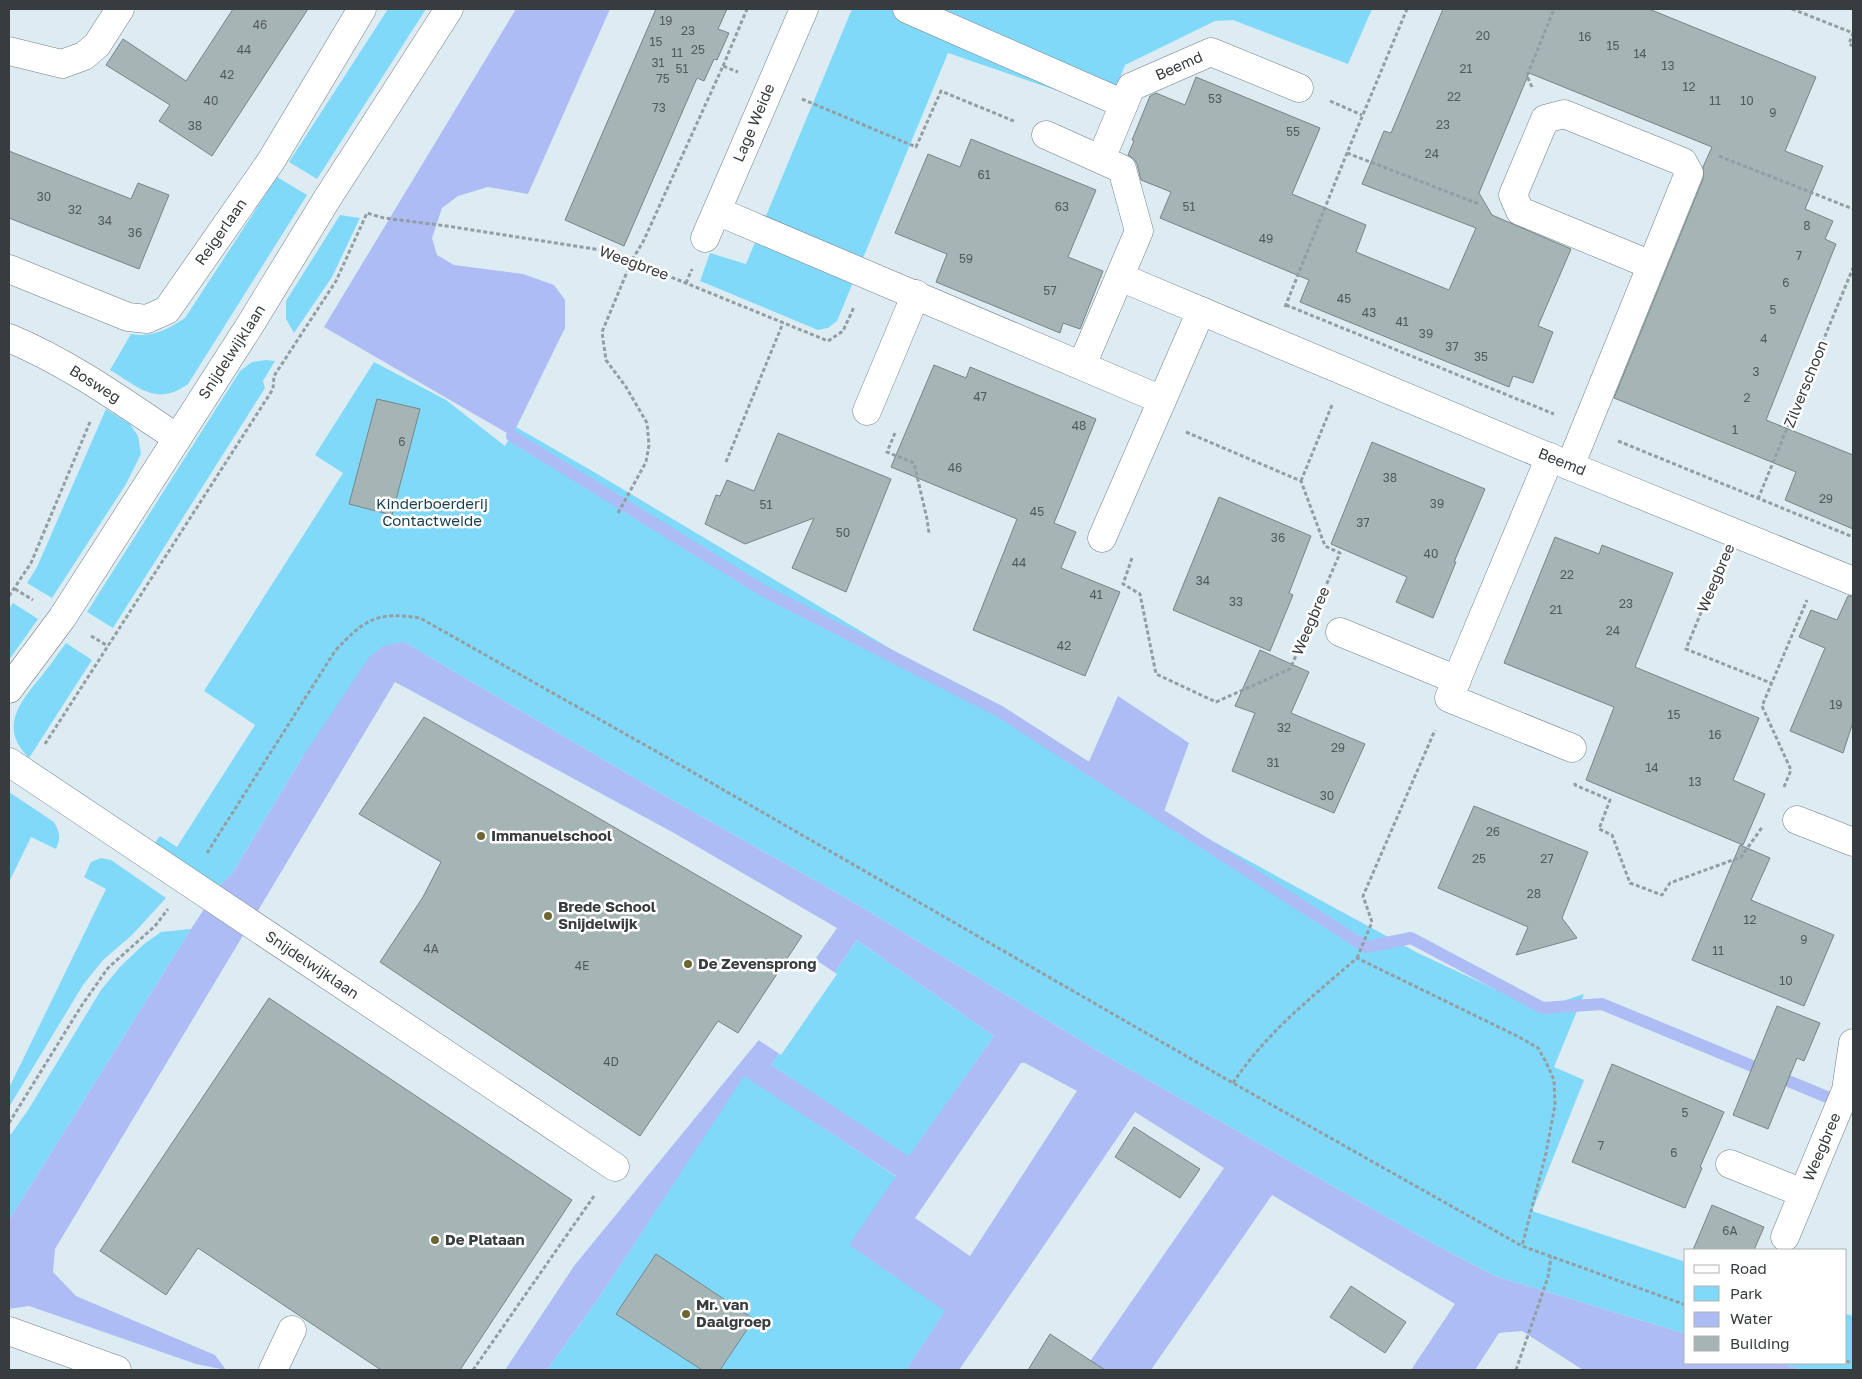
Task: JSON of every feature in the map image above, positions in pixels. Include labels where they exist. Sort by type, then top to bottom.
[{"type":"street","points":[[9,51],[62,64],[84,56],[97,45],[120,9]]},
{"type":"street","name":"Reigerlaan","points":[[9,268],[128,317],[147,319],[167,310],[270,161],[362,9]]},
{"type":"street","name":"Snijdelwijklaan","points":[[9,690],[62,618],[250,325],[326,199],[449,9]]},
{"type":"street","name":"Lage Weide","points":[[705,238],[804,9]]},
{"type":"street","points":[[907,9],[1124,104]]},
{"type":"street","name":"Beemd","points":[[1101,159],[1131,87],[1211,52],[1300,88]]},
{"type":"street","points":[[1453,689],[1651,265],[1689,173],[1683,162],[1564,114],[1545,119],[1513,195],[1520,211],[1651,265]]},
{"type":"street","points":[[1046,135],[1122,169],[1140,231],[1082,365]]},
{"type":"street","points":[[716,211],[1082,365],[1158,409]]},
{"type":"street","name":"Beemd","points":[[1120,277],[1853,581]]},
{"type":"street","points":[[867,411],[916,294]]},
{"type":"street","points":[[1102,538],[1201,311]]},
{"type":"street","name":"Bosweg","points":[[9,338],[39,350],[95,382],[177,438]]},
{"type":"street","name":"Weegbree","points":[[1340,632],[1572,748]]},
{"type":"street","name":"Snijdelwijklaan","points":[[17,768],[615,1166]]},
{"type":"street","points":[[1786,815],[1853,842]]},
{"type":"street","name":"Weegbree","points":[[1785,1237],[1846,1090],[1853,1043]]},
{"type":"street","name":"Weegbree","points":[[1730,1164],[1803,1193]]},
{"type":"street","points":[[274,1370],[292,1330]]},
{"type":"street","points":[[9,1331],[117,1370]]},
{"type":"path","points":[[723,66],[747,9]]},
{"type":"path","points":[[1272,341],[1346,153],[1406,9]]},
{"type":"path","points":[[1545,119],[1527,76],[1554,9]]},
{"type":"path","points":[[1792,9],[1853,33],[1849,44],[1853,46]]},
{"type":"path","points":[[1346,153],[1498,211],[1520,211]]},
{"type":"path","points":[[1683,162],[1720,155],[1853,210]]},
{"type":"path","name":"Weegbree","points":[[17,768],[273,389],[274,376],[336,281],[367,213],[384,218],[607,251],[828,341],[843,332],[862,287],[876,278]]},
{"type":"path","name":"Zilverschoon","points":[[1758,499],[1853,268]]},
{"type":"path","points":[[726,462],[783,323]]},
{"type":"path","points":[[1158,409],[1300,481],[1346,372]]},
{"type":"path","points":[[9,596],[31,563],[93,414],[85,399],[95,382]]},
{"type":"path","points":[[867,411],[898,426],[888,452],[914,463],[927,519],[928,533]]},
{"type":"path","points":[[618,513],[646,462]]},
{"type":"path","name":"Weegbree","points":[[1300,481],[1325,546],[1340,553],[1315,611]]},
{"type":"path","name":"Weegbree","points":[[1735,532],[1686,649],[1771,683]]},
{"type":"path","name":"Weegbree","points":[[1102,538],[1134,553],[1122,584],[1140,594],[1156,674],[1216,702],[1290,669],[1308,627]]},
{"type":"path","points":[[1572,748],[1587,754],[1575,785],[1610,800],[1598,829],[1612,835],[1630,883],[1662,895],[1670,883],[1741,857],[1786,815],[1792,770],[1762,706],[1821,568]]},
{"type":"path","points":[[9,1123],[108,968],[198,889],[335,651],[354,630],[366,621],[401,615],[420,618],[691,770],[1233,1083],[1522,1246],[1684,1303]]},
{"type":"path","points":[[1233,1083],[1291,1017],[1357,958],[1372,922],[1363,896],[1453,689]]},
{"type":"path","points":[[1357,958],[1538,1048],[1554,1080],[1555,1105],[1546,1153],[1522,1246]]},
{"type":"path","points":[[473,1370],[615,1166]]},
{"type":"path","points":[[1516,1370],[1548,1276],[1551,1257]]},
{"type":"green space","points":[[388,9],[426,9],[317,179],[289,162]]},
{"type":"green space","points":[[852,9],[1372,9],[1348,64],[1233,20],[1215,21],[1125,65],[1108,108],[948,53],[837,321],[828,328],[818,330],[700,281],[710,253],[746,264]]},
{"type":"green space","points":[[277,177],[307,195],[188,384],[177,391],[157,394],[139,388],[110,370],[131,334],[146,335],[160,332],[185,318]]},
{"type":"green space","points":[[340,215],[360,218],[332,277],[294,333],[286,319],[286,301]]},
{"type":"green space","points":[[275,361],[263,381],[265,388],[113,628],[87,612],[240,371],[252,362]]},
{"type":"green space","name":"Kinderboerderij Contactweide","points":[[374,362],[446,400],[505,446],[516,427],[1087,766],[1163,814],[1418,953],[1538,1009],[1584,994],[1554,1067],[1584,1080],[1532,1211],[1684,1261],[1684,1333],[1495,1276],[1432,1243],[1103,1054],[855,903],[660,793],[404,642],[303,756],[232,874],[219,886],[154,844],[160,836],[177,847],[255,725],[204,691],[343,473],[315,455]]},
{"type":"green space","points":[[106,409],[130,424],[138,436],[141,454],[126,484],[52,598],[27,583],[37,567]]},
{"type":"green space","points":[[13,603],[38,619],[9,660],[9,609]]},
{"type":"green space","points":[[66,643],[92,660],[29,758],[15,737],[15,717],[24,698]]},
{"type":"green space","points":[[9,792],[54,822],[59,832],[59,842],[56,849],[31,837],[9,882]]},
{"type":"green space","points":[[101,858],[111,860],[166,898],[132,935],[103,960],[83,985],[9,1107],[9,1088],[106,889],[84,877],[91,862]]},
{"type":"green space","points":[[191,929],[9,1220],[9,1135],[30,1107],[101,990],[120,967],[144,944],[161,932]]},
{"type":"green space","points":[[857,940],[994,1036],[909,1157],[771,1065]]},
{"type":"green space","points":[[744,1075],[897,1177],[850,1245],[946,1311],[906,1370],[547,1370],[600,1296]]},
{"type":"green space","points":[[1847,1314],[1853,1316],[1853,1370],[1803,1370],[1782,1364],[1847,1364]]},
{"type":"water","points":[[516,9],[610,9],[528,194],[488,187],[458,196],[442,208],[432,238],[437,255],[454,265],[523,274],[554,285],[565,300],[565,328],[512,436],[324,327]]},
{"type":"water","points":[[404,642],[660,793],[855,903],[1103,1054],[1432,1243],[1495,1276],[1684,1333],[1684,1364],[1782,1364],[1803,1370],[1583,1370],[1522,1331],[1499,1333],[1475,1370],[1411,1370],[1455,1304],[1272,1195],[1151,1370],[1084,1370],[1224,1168],[1135,1112],[959,1370],[906,1370],[945,1311],[849,1245],[896,1176],[744,1076],[600,1296],[547,1370],[505,1370],[574,1266],[758,1041],[837,928],[674,833],[395,682],[55,1249],[53,1272],[76,1296],[215,1355],[226,1370],[196,1364],[29,1306],[9,1309],[9,1220],[191,929],[219,886],[232,874],[303,756],[370,656],[383,646]],"holes":[[[857,940],[994,1036],[909,1156],[771,1065]],[[1021,1063],[1025,1063],[1077,1091],[970,1256],[915,1218]]]},
{"type":"water","points":[[1118,696],[1189,743],[1163,814],[1087,766]]},
{"type":"pier","points":[[813,958],[837,974],[781,1055],[757,1039]]},
{"type":"building","points":[[233,9],[308,9],[212,156],[159,121],[170,105],[106,65],[123,39],[186,81]]},
{"type":"building","points":[[656,9],[727,9],[718,29],[729,33],[717,60],[714,59],[704,81],[697,78],[624,246],[565,220]]},
{"type":"building","points":[[1443,9],[1649,9],[1816,77],[1785,151],[1823,166],[1805,209],[1833,221],[1825,239],[1836,244],[1766,420],[1853,455],[1853,529],[1785,500],[1796,472],[1614,398],[1703,179],[1703,167],[1712,147],[1529,73],[1479,193],[1492,215],[1571,249],[1538,326],[1553,332],[1533,383],[1513,376],[1509,387],[1300,302],[1309,280],[1160,218],[1171,192],[1141,180],[1137,164],[1128,155],[1150,96],[1156,93],[1185,105],[1196,77],[1320,128],[1292,194],[1366,225],[1356,252],[1449,290],[1476,228],[1362,184],[1384,131],[1391,133]]},
{"type":"building","points":[[971,139],[1096,190],[1068,257],[1103,271],[1080,329],[1063,323],[1060,333],[936,282],[947,254],[895,233],[928,154],[960,167]]},
{"type":"building","points":[[9,151],[131,199],[138,183],[169,195],[139,269],[9,218]]},
{"type":"building","points":[[934,365],[966,378],[970,367],[1096,419],[1054,523],[1076,532],[1061,568],[1120,592],[1085,676],[973,630],[1017,519],[891,467]]},
{"type":"building","points":[[377,399],[420,409],[392,515],[349,504]]},
{"type":"building","points":[[778,433],[891,479],[846,592],[792,568],[814,518],[745,544],[705,524],[716,495],[720,496],[727,480],[754,491]]},
{"type":"building","points":[[1372,442],[1485,489],[1433,618],[1396,602],[1407,577],[1331,544]]},
{"type":"building","points":[[1219,497],[1311,536],[1289,593],[1293,595],[1270,651],[1173,610]]},
{"type":"building","points":[[1555,537],[1599,554],[1602,545],[1673,573],[1635,667],[1759,718],[1733,780],[1765,794],[1743,845],[1586,780],[1614,707],[1504,663]]},
{"type":"building","points":[[1848,596],[1853,596],[1853,722],[1843,753],[1790,731],[1825,648],[1799,637],[1811,610],[1837,620]]},
{"type":"building","points":[[1260,650],[1309,672],[1291,713],[1365,744],[1334,813],[1232,771],[1255,713],[1235,706]]},
{"type":"building","name":"Brede School Snijdelwijk","points":[[424,717],[802,936],[738,1033],[718,1021],[640,1136],[380,962],[423,897],[441,862],[359,814]]},
{"type":"building","points":[[1474,806],[1588,852],[1562,918],[1577,938],[1516,955],[1528,927],[1438,888]]},
{"type":"building","points":[[1740,845],[1770,858],[1751,900],[1834,935],[1804,1006],[1692,960]]},
{"type":"building","points":[[269,998],[572,1200],[460,1370],[381,1370],[198,1248],[166,1295],[100,1251]]},
{"type":"building","points":[[1777,1006],[1820,1023],[1804,1061],[1797,1058],[1768,1129],[1733,1115]]},
{"type":"building","points":[[1612,1064],[1724,1112],[1700,1167],[1702,1168],[1685,1208],[1572,1162]]},
{"type":"building","points":[[1134,1127],[1200,1169],[1180,1198],[1115,1157]]},
{"type":"building","points":[[1712,1205],[1764,1227],[1754,1249],[1693,1249]]},
{"type":"building","points":[[656,1254],[754,1319],[720,1370],[702,1370],[616,1314]]},
{"type":"building","points":[[1351,1286],[1406,1322],[1385,1353],[1330,1317]]},
{"type":"building","points":[[1050,1334],[1105,1370],[1028,1370]]},
{"type":"waterway","points":[[512,436],[764,591],[999,711],[1366,947],[1411,938],[1543,1008],[1602,1004],[1844,1104]]},
{"type":"place","name":"Immanuelschool","points":[[481,836]]},
{"type":"place","name":"Brede School Snijdelwijk","points":[[548,916]]},
{"type":"place","name":"De Zevensprong","points":[[688,964]]},
{"type":"place","name":"De Plataan","points":[[435,1240]]},
{"type":"place","name":"Mr. van Daalgroep","points":[[686,1314]]}]
